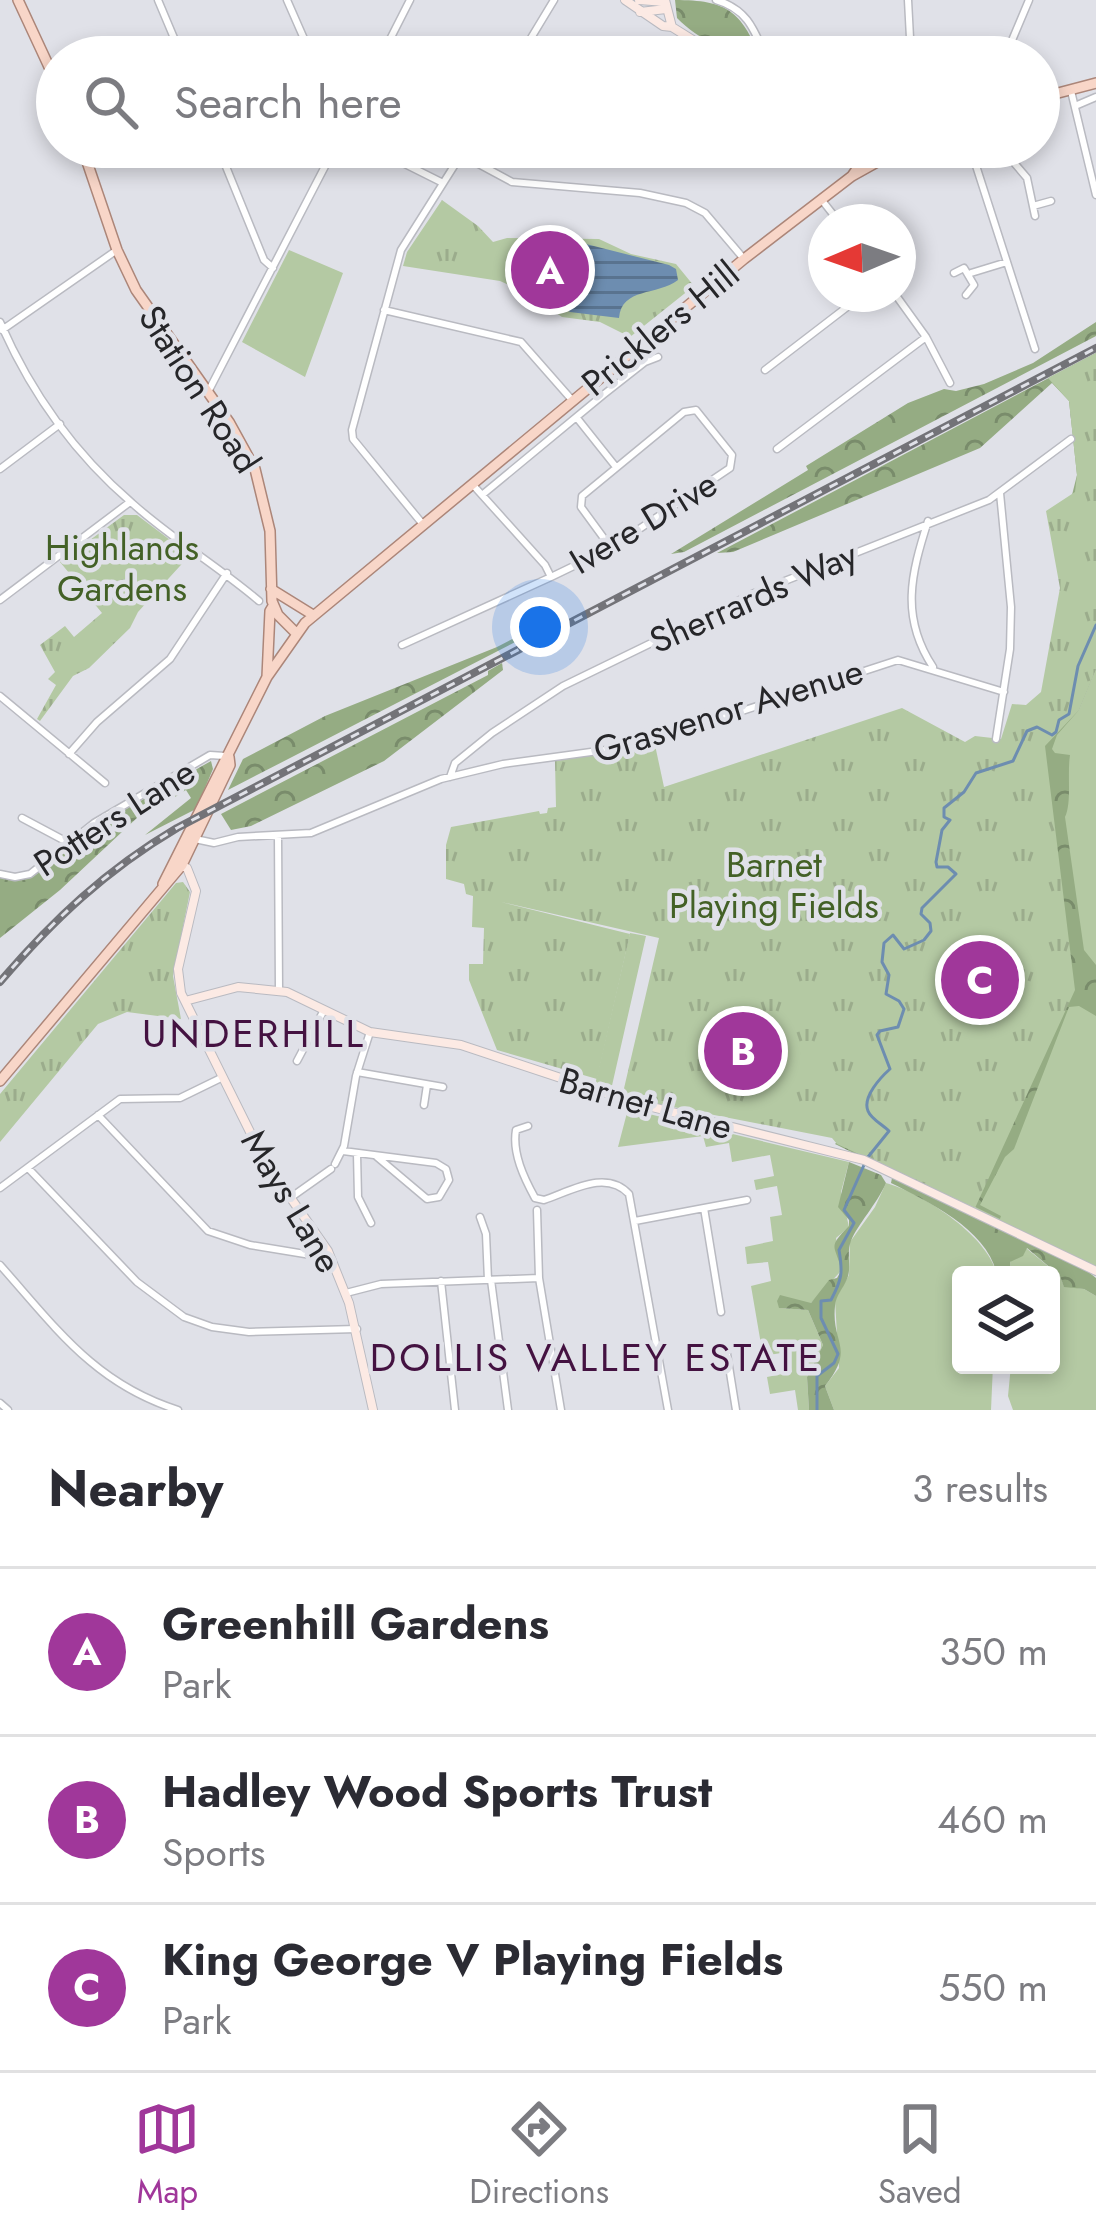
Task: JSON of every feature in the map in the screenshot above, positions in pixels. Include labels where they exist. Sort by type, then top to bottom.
[{"type":"main road","points":[[18,0],[36,39]]},
{"type":"main road","points":[[1060,93],[1096,83]]},
{"type":"main road","name":"Station Road","points":[[89,168],[136,290],[255,469],[269,529],[273,606],[267,676]]},
{"type":"main road","name":"Pricklers Hill","points":[[267,676],[313,615],[422,522],[744,259],[864,168]]},
{"type":"main road","points":[[272,589],[313,615]]},
{"type":"main road","points":[[273,606],[296,633]]},
{"type":"main road","points":[[0,1081],[177,866],[230,765],[229,757],[267,676]]},
{"type":"street","points":[[158,0],[173,36]]},
{"type":"street","points":[[287,0],[303,36]]},
{"type":"street","points":[[392,36],[410,0]]},
{"type":"street","points":[[533,36],[554,0]]},
{"type":"street","points":[[625,0],[686,36]]},
{"type":"street","points":[[639,0],[665,4]]},
{"type":"street","points":[[716,0],[736,3],[756,36]]},
{"type":"street","points":[[908,0],[910,36]]},
{"type":"street","points":[[1014,36],[1029,0]]},
{"type":"street","points":[[640,12],[665,4]]},
{"type":"street","points":[[665,4],[672,27]]},
{"type":"street","points":[[1071,91],[1096,195]]},
{"type":"street","points":[[1075,106],[1096,97]]},
{"type":"street","points":[[227,168],[264,260],[273,268]]},
{"type":"street","points":[[208,392],[324,168]]},
{"type":"street","points":[[413,168],[445,184]]},
{"type":"street","points":[[422,522],[351,435],[401,250],[454,168]]},
{"type":"street","points":[[490,168],[512,182],[686,202],[705,213],[744,259]]},
{"type":"street","points":[[977,168],[1035,349]]},
{"type":"street","points":[[1018,168],[1027,178],[1035,216]]},
{"type":"street","points":[[821,199],[825,204]]},
{"type":"street","points":[[1033,206],[1051,201]]},
{"type":"street","points":[[117,250],[1,328],[29,381],[60,424],[130,502],[259,601]]},
{"type":"street","points":[[970,273],[1007,262]]},
{"type":"street","points":[[954,273],[964,268],[970,273],[974,285],[966,295]]},
{"type":"street","points":[[384,310],[521,343],[572,400]]},
{"type":"street","points":[[765,370],[841,312]]},
{"type":"street","points":[[908,312],[950,383]]},
{"type":"street","points":[[777,449],[926,337]]},
{"type":"street","points":[[482,495],[645,362],[658,357]]},
{"type":"street","points":[[593,383],[603,395]]},
{"type":"street","name":"Ivere Drive","points":[[402,645],[611,548],[733,464],[732,455],[692,409],[616,467]]},
{"type":"street","points":[[576,417],[616,467],[584,493],[580,502],[611,548]]},
{"type":"street","points":[[0,469],[60,424]]},
{"type":"street","points":[[526,438],[537,450]]},
{"type":"street","name":"Sherrards Way","points":[[450,777],[455,764],[492,734],[563,686],[752,594],[1000,494],[1071,439]]},
{"type":"street","points":[[470,483],[545,565],[551,578]]},
{"type":"street","points":[[996,739],[1011,608],[1000,494]]},
{"type":"street","points":[[0,600],[130,502]]},
{"type":"street","points":[[928,521],[915,557],[910,599],[916,636],[935,670]]},
{"type":"street","points":[[69,754],[97,722],[170,658],[227,573]]},
{"type":"street","name":"Grasvenor Avenue","points":[[450,777],[503,764],[634,746],[883,663],[901,661],[1004,692]]},
{"type":"street","points":[[0,696],[105,783]]},
{"type":"street","name":"Potters Lane","points":[[0,874],[30,874],[121,806],[206,757],[229,757]]},
{"type":"street","points":[[192,837],[214,842],[327,827],[450,777]]},
{"type":"street","points":[[22,818],[69,843]]},
{"type":"street","points":[[278,836],[279,990]]},
{"type":"street","points":[[177,866],[191,877],[196,895],[178,969],[185,1001]]},
{"type":"street","name":"Barnet Lane","points":[[185,1001],[238,987],[279,990],[370,1032],[461,1045],[636,1103],[867,1162],[1096,1271]]},
{"type":"street","name":"Mays Lane","points":[[185,1001],[263,1160],[328,1251],[357,1329],[373,1410]]},
{"type":"street","points":[[297,1061],[323,1010]]},
{"type":"street","points":[[290,1198],[333,1166],[343,1151],[357,1072],[370,1032]]},
{"type":"street","points":[[357,1072],[443,1087]]},
{"type":"street","points":[[0,1188],[120,1099],[180,1098],[221,1078]]},
{"type":"street","points":[[424,1105],[427,1085]]},
{"type":"street","points":[[98,1115],[208,1232],[311,1255],[328,1251]]},
{"type":"street","points":[[528,1126],[514,1135],[520,1166],[537,1199],[610,1181],[629,1195],[668,1410]]},
{"type":"street","points":[[343,1151],[440,1164],[449,1180],[440,1197],[428,1199],[376,1156]]},
{"type":"street","points":[[357,1154],[358,1197],[371,1223]]},
{"type":"street","points":[[28,1168],[137,1282],[184,1317],[249,1332],[357,1329]]},
{"type":"street","points":[[635,1221],[747,1200]]},
{"type":"street","points":[[704,1208],[722,1312]]},
{"type":"street","points":[[537,1210],[539,1278],[561,1410]]},
{"type":"street","points":[[480,1217],[508,1410]]},
{"type":"street","points":[[0,1265],[96,1370],[178,1410]]},
{"type":"street","points":[[346,1293],[381,1284],[539,1278]]},
{"type":"street","points":[[441,1281],[442,1324],[455,1410]]},
{"type":"street","points":[[727,1354],[736,1410]]},
{"type":"street","points":[[0,1403],[8,1410]]},
{"type":"green space","points":[[675,0],[708,2],[730,11],[750,36],[700,36],[677,18]]},
{"type":"green space","points":[[442,200],[493,242],[507,238],[599,239],[631,254],[676,264],[694,286],[630,337],[600,322],[562,317],[500,281],[403,266],[407,252]]},
{"type":"green space","points":[[289,250],[343,273],[305,377],[242,342]]},
{"type":"green space","points":[[1096,322],[1096,336],[684,552],[671,554],[908,403],[944,389],[984,384],[1033,363]]},
{"type":"green space","points":[[1096,353],[1096,518],[1072,495],[1077,475],[1069,401],[1052,383],[980,448],[733,552],[717,553]]},
{"type":"green space","name":"Barnet Playing Fields","points":[[1096,353],[1096,669],[1079,710],[1045,746],[1075,990],[975,1208],[832,1138],[622,1097],[659,938],[501,902],[630,934],[597,1079],[497,1050],[469,980],[469,964],[483,964],[484,928],[472,927],[473,896],[466,894],[464,884],[446,879],[451,827],[547,813],[548,808],[556,807],[555,761],[655,745],[664,787],[902,708],[965,742],[975,736],[1001,739],[1012,704],[1026,705],[1041,692],[1060,588],[1046,511],[1075,492],[1069,401],[1048,378]]},
{"type":"green space","name":"Highlands Gardens","points":[[124,515],[137,515],[190,555],[138,612],[130,628],[89,668],[73,676],[40,721],[56,685],[48,679],[55,672],[40,645],[65,626],[74,637],[102,613],[60,562]]},
{"type":"green space","points":[[552,618],[554,622],[228,790],[243,759],[325,716],[497,647]]},
{"type":"green space","points":[[502,663],[503,670],[384,761],[251,826],[231,830],[221,814],[488,675]]},
{"type":"green space","points":[[1096,669],[1096,1268],[975,1208],[1075,989],[1045,745],[1079,710]]},
{"type":"green space","points":[[1096,669],[1079,710],[1057,735],[1052,749],[1070,755],[1065,817],[1084,950],[1096,965],[1096,1016],[1079,1006],[1069,1007],[1014,1149],[980,1205],[1000,1219],[835,1144],[866,1113],[941,805]]},
{"type":"green space","points":[[211,761],[213,769],[196,809],[145,835],[191,798],[186,790],[175,797],[170,787],[60,890],[0,938],[0,877],[34,876],[96,826]]},
{"type":"green space","points":[[183,882],[190,892],[173,976],[181,1019],[127,1012],[98,1024],[0,1142],[0,1094],[176,883]]},
{"type":"green space","points":[[630,933],[646,936],[611,1090],[595,1085]]},
{"type":"green space","points":[[628,1109],[849,1162],[841,1192],[849,1227],[836,1238],[841,1271],[811,1303],[780,1308],[808,1310],[823,1345],[807,1377],[809,1410],[798,1410],[795,1390],[770,1394],[767,1377],[792,1372],[787,1352],[763,1356],[751,1286],[771,1281],[768,1262],[747,1264],[745,1247],[773,1241],[770,1217],[782,1215],[777,1186],[756,1190],[754,1180],[774,1176],[770,1155],[732,1162],[729,1143],[706,1147],[703,1136],[618,1147]]},
{"type":"green space","points":[[849,1162],[881,1175],[886,1183],[851,1241],[848,1275],[836,1302],[841,1354],[825,1386],[834,1410],[809,1410],[807,1377],[823,1345],[808,1310],[779,1308],[777,1301],[780,1295],[811,1303],[841,1271],[834,1248],[849,1226],[838,1207]]},
{"type":"green space","points":[[892,1178],[1086,1270],[1096,1278],[1096,1296],[1064,1287],[1060,1266],[1048,1266],[1027,1248],[1010,1266],[994,1266],[970,1231],[891,1183]]},
{"type":"green space","points":[[886,1183],[917,1196],[968,1231],[991,1260],[993,1266],[952,1266],[952,1374],[993,1374],[991,1410],[834,1410],[825,1386],[839,1368],[835,1300],[849,1275],[850,1242]]},
{"type":"green space","points":[[1026,1248],[1048,1266],[1010,1266]]},
{"type":"green space","points":[[1060,1276],[1064,1286],[1096,1296],[1096,1410],[1013,1410],[1008,1396],[1010,1374],[1060,1374]]},
{"type":"water","points":[[582,243],[669,265],[676,269],[678,280],[633,297],[619,318],[570,312],[535,285],[532,260],[544,245]]},
{"type":"waterway","points":[[868,1157],[889,1131],[867,1106],[873,1088],[890,1069],[877,1035],[898,1027],[904,1009],[886,994],[889,975],[882,962],[884,943],[893,935],[904,949],[924,940],[931,931],[922,908],[956,874],[948,867],[937,867],[936,862],[942,830],[950,820],[944,817],[944,808],[964,792],[976,773],[1013,761],[1027,731],[1037,727],[1052,735],[1056,732],[1059,720],[1069,714],[1078,666],[1096,625]]},
{"type":"waterway","points":[[817,1410],[817,1376],[838,1354],[821,1318],[821,1301],[831,1300],[839,1281],[839,1250],[854,1223],[844,1210],[864,1165]]},
{"type":"railway","points":[[0,982],[82,897],[177,828],[1096,348]]},
{"type":"place","name":"Greenhill Gardens","points":[[550,270]]},
{"type":"place","name":"King George V Playing Fields","points":[[980,980]]},
{"type":"place","name":"Hadley Wood Sports Trust","points":[[743,1051]]},
{"type":"district","name":"UNDERHILL","points":[[254,1033]]},
{"type":"district","name":"DOLLIS VALLEY ESTATE","points":[[596,1357]]}]
